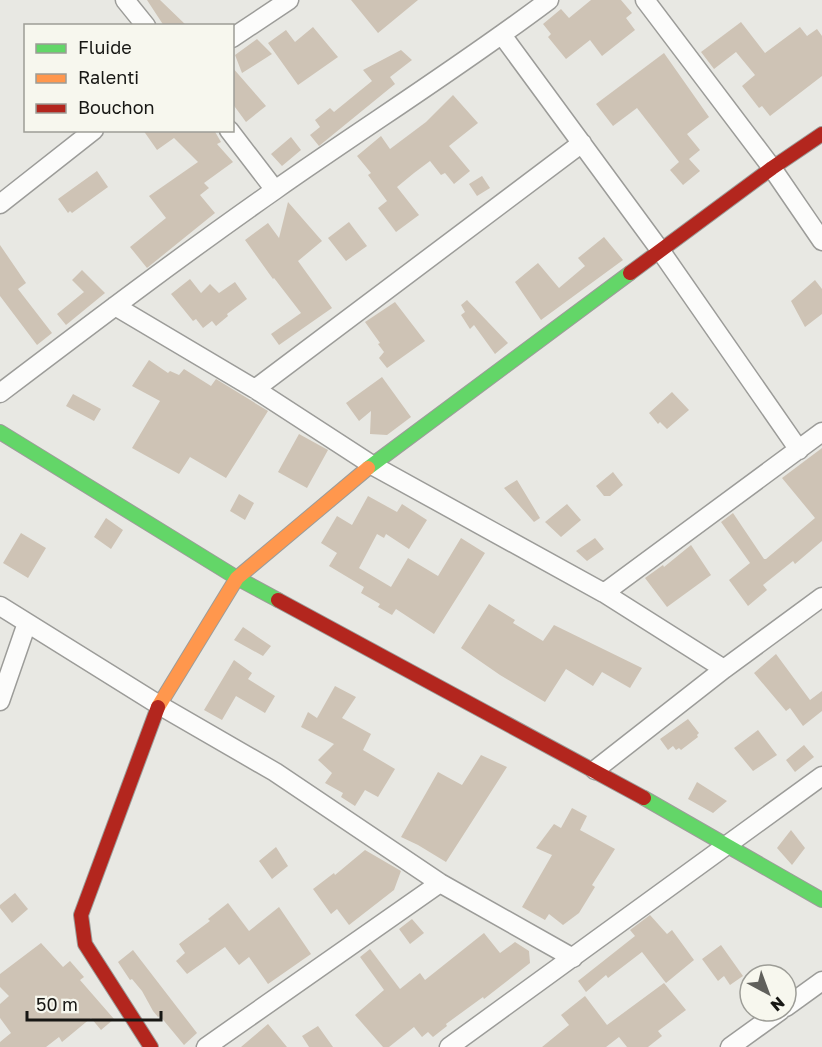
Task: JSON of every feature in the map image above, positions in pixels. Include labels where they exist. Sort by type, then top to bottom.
[{"type":"street","points":[[125,0],[144,24]]},
{"type":"street","points":[[234,37],[289,0]]},
{"type":"street","points":[[0,393],[275,190],[502,35],[549,0]]},
{"type":"street","points":[[645,0],[772,168],[822,241]]},
{"type":"street","points":[[502,35],[660,250],[799,450]]},
{"type":"street","points":[[0,204],[91,132]]},
{"type":"street","points":[[231,132],[275,190]]},
{"type":"street","points":[[151,1047],[85,944],[81,915],[159,705],[237,578],[372,465],[660,250],[822,134]]},
{"type":"street","points":[[255,389],[582,143]]},
{"type":"street","points":[[115,306],[255,389],[372,465],[604,593],[724,669]]},
{"type":"street","points":[[0,432],[237,578],[595,770],[822,900]]},
{"type":"street","points":[[604,593],[822,432]]},
{"type":"street","points":[[595,770],[724,669],[822,597]]},
{"type":"street","points":[[0,606],[159,705],[275,772],[440,883],[573,958]]},
{"type":"street","points":[[0,701],[27,623]]},
{"type":"street","points":[[449,1047],[822,776]]},
{"type":"street","points":[[207,1047],[440,883]]},
{"type":"street","points":[[798,998],[822,981]]},
{"type":"street","points":[[730,1047],[763,1023]]},
{"type":"building","points":[[147,0],[160,0],[185,24],[163,24]]},
{"type":"building","points":[[351,0],[418,0],[378,33]]},
{"type":"building","points":[[591,0],[621,0],[632,13],[626,18],[635,30],[602,56],[590,40],[566,59],[548,37],[551,34],[543,24],[561,9],[569,18]]},
{"type":"building","points":[[741,22],[765,53],[800,27],[807,36],[817,29],[822,36],[822,76],[770,116],[762,106],[759,108],[742,86],[755,75],[736,52],[714,69],[701,52]]},
{"type":"building","points":[[313,27],[338,57],[298,85],[268,43],[286,30],[295,42]]},
{"type":"building","points":[[257,39],[272,54],[242,73],[235,55]]},
{"type":"building","points":[[401,50],[412,60],[390,77],[395,84],[319,146],[310,135],[320,127],[315,120],[330,108],[334,112],[372,81],[363,70]]},
{"type":"building","points":[[664,53],[709,117],[687,134],[700,150],[689,159],[700,171],[683,185],[670,170],[679,162],[637,108],[613,126],[596,104]]},
{"type":"building","points":[[234,69],[266,106],[246,122],[234,106]]},
{"type":"building","points":[[453,95],[478,123],[449,146],[470,171],[454,184],[445,173],[441,175],[430,161],[397,187],[419,215],[396,232],[378,208],[387,201],[368,175],[371,173],[357,156],[381,136],[390,149],[426,122]]},
{"type":"building","points":[[144,132],[215,132],[221,142],[217,144],[233,162],[204,183],[209,188],[200,195],[215,213],[147,268],[130,247],[166,218],[149,196],[198,162],[174,138],[157,150]]},
{"type":"building","points":[[291,137],[301,150],[282,166],[271,154]]},
{"type":"building","points":[[97,171],[108,187],[72,213],[70,211],[68,213],[58,199]]},
{"type":"building","points":[[482,176],[490,188],[477,196],[469,184]]},
{"type":"building","points":[[288,202],[322,241],[298,261],[332,308],[279,345],[271,334],[301,313],[245,240],[268,223],[279,238]]},
{"type":"building","points":[[349,222],[367,246],[346,261],[328,238]]},
{"type":"building","points":[[604,237],[623,260],[541,320],[515,282],[538,263],[559,288],[585,266],[578,258]]},
{"type":"building","points":[[0,245],[26,283],[18,289],[52,333],[37,345],[0,296]]},
{"type":"building","points":[[82,270],[105,293],[66,325],[57,314],[84,292],[72,280]]},
{"type":"building","points":[[190,279],[201,293],[210,284],[219,293],[235,282],[247,299],[227,314],[228,316],[216,326],[212,321],[203,328],[196,319],[193,321],[171,294]]},
{"type":"building","points":[[815,280],[822,289],[822,314],[805,327],[791,301]]},
{"type":"building","points":[[467,300],[508,343],[495,354],[474,325],[470,329],[461,315],[465,312],[461,305]]},
{"type":"building","points":[[395,302],[425,341],[387,368],[379,358],[384,352],[378,344],[380,343],[365,322]]},
{"type":"building","points":[[149,360],[168,373],[170,371],[179,375],[184,369],[211,386],[216,379],[268,411],[226,478],[190,457],[179,474],[132,448],[160,401],[132,386]]},
{"type":"building","points":[[382,377],[411,417],[387,435],[370,434],[371,411],[359,421],[346,403]]},
{"type":"building","points":[[672,392],[689,410],[667,429],[660,422],[658,424],[649,413]]},
{"type":"building","points":[[73,394],[101,409],[94,421],[66,406]]},
{"type":"building","points":[[299,434],[328,450],[307,488],[278,472]]},
{"type":"building","points":[[822,448],[822,541],[795,564],[793,561],[763,585],[767,590],[748,606],[729,580],[750,563],[721,522],[733,513],[766,559],[815,518],[782,478]]},
{"type":"building","points":[[613,472],[623,485],[610,496],[604,496],[596,486]]},
{"type":"building","points":[[517,480],[540,518],[534,522],[504,488]]},
{"type":"building","points":[[239,494],[254,503],[245,520],[230,511]]},
{"type":"building","points":[[368,496],[397,512],[402,504],[427,520],[409,549],[386,534],[384,538],[377,534],[359,568],[391,587],[408,558],[438,576],[461,538],[485,553],[434,634],[396,609],[392,615],[378,607],[380,604],[361,593],[364,587],[329,566],[337,553],[321,543],[337,516],[352,525]]},
{"type":"building","points":[[567,504],[581,520],[561,537],[545,522]]},
{"type":"building","points":[[106,518],[123,530],[111,549],[94,537]]},
{"type":"building","points":[[21,533],[46,548],[28,578],[3,563]]},
{"type":"building","points":[[595,538],[604,549],[587,561],[576,551]]},
{"type":"building","points":[[691,545],[711,575],[667,607],[645,578],[663,565],[664,567]]},
{"type":"building","points":[[489,604],[515,620],[513,623],[543,641],[554,625],[642,668],[630,688],[602,672],[593,686],[566,669],[545,702],[461,648]]},
{"type":"building","points":[[243,627],[271,646],[263,656],[234,640]]},
{"type":"building","points":[[776,654],[810,700],[822,691],[822,711],[803,726],[790,708],[786,711],[754,673]]},
{"type":"building","points":[[234,660],[252,673],[248,679],[275,696],[265,713],[236,696],[222,720],[204,710]]},
{"type":"building","points":[[335,686],[356,697],[342,718],[371,734],[363,750],[395,769],[378,797],[365,790],[355,806],[341,797],[343,793],[325,783],[332,773],[318,760],[334,744],[301,727],[308,712],[317,718]]},
{"type":"building","points":[[688,719],[699,733],[698,737],[681,750],[679,748],[676,750],[673,746],[668,750],[660,739]]},
{"type":"building","points":[[758,730],[777,755],[753,771],[734,748]]},
{"type":"building","points":[[804,745],[814,757],[795,772],[786,760]]},
{"type":"building","points":[[481,755],[507,767],[446,862],[401,837],[438,772],[462,785]]},
{"type":"building","points":[[697,782],[727,801],[713,813],[688,799]]},
{"type":"building","points":[[572,808],[587,816],[580,830],[615,849],[592,885],[595,887],[579,913],[563,925],[549,914],[545,920],[522,907],[552,855],[536,848],[554,824],[561,828]]},
{"type":"building","points":[[791,830],[805,848],[792,865],[777,848]]},
{"type":"building","points":[[276,847],[288,866],[272,879],[259,861]]},
{"type":"building","points":[[365,850],[401,871],[394,890],[349,925],[337,909],[331,914],[313,889],[334,873],[335,875]]},
{"type":"building","points":[[15,893],[28,909],[12,923],[0,905]]},
{"type":"building","points":[[228,903],[249,931],[279,907],[311,954],[268,984],[249,957],[239,965],[225,947],[187,974],[176,961],[185,953],[179,944],[210,921],[208,919]]},
{"type":"building","points":[[650,915],[667,934],[672,930],[694,960],[666,983],[642,952],[608,978],[606,975],[586,992],[578,981],[635,936],[630,930]]},
{"type":"building","points":[[412,919],[424,933],[410,944],[399,929]]},
{"type":"building","points":[[484,933],[500,953],[515,942],[529,951],[530,963],[484,999],[483,997],[446,1024],[447,1026],[433,1037],[428,1032],[422,1037],[414,1027],[389,1047],[383,1047],[355,1015],[384,990],[360,957],[370,949],[400,989],[420,973],[425,980]]},
{"type":"building","points":[[41,943],[63,967],[70,961],[84,977],[80,980],[114,1019],[101,1030],[91,1018],[62,1042],[59,1037],[46,1047],[0,1047],[0,1042],[11,1033],[0,1018],[0,1004],[9,996],[0,987],[0,974]]},
{"type":"building","points":[[721,945],[738,969],[738,979],[730,985],[724,976],[718,981],[702,959]]},
{"type":"building","points":[[133,950],[197,1033],[184,1045],[160,1016],[158,1017],[153,1011],[142,991],[132,979],[130,980],[118,962]]},
{"type":"building","points":[[664,983],[686,1010],[658,1031],[662,1036],[648,1047],[627,1047],[619,1037],[606,1047],[542,1047],[569,1025],[561,1015],[585,996],[607,1025]]},
{"type":"building","points":[[268,1024],[287,1047],[241,1047]]},
{"type":"building","points":[[318,1026],[333,1047],[309,1047],[302,1036]]},
{"type":"traffic: fast","points":[[368,468],[630,273]]},
{"type":"traffic: fast","points":[[0,432],[237,578],[278,600]]},
{"type":"traffic: fast","points":[[644,798],[822,900]]},
{"type":"traffic: slow","points":[[158,707],[237,578],[368,468]]},
{"type":"traffic: jam","points":[[630,273],[822,134]]},
{"type":"traffic: jam","points":[[278,600],[644,798]]},
{"type":"traffic: jam","points":[[151,1047],[85,944],[81,915],[158,707]]}]
